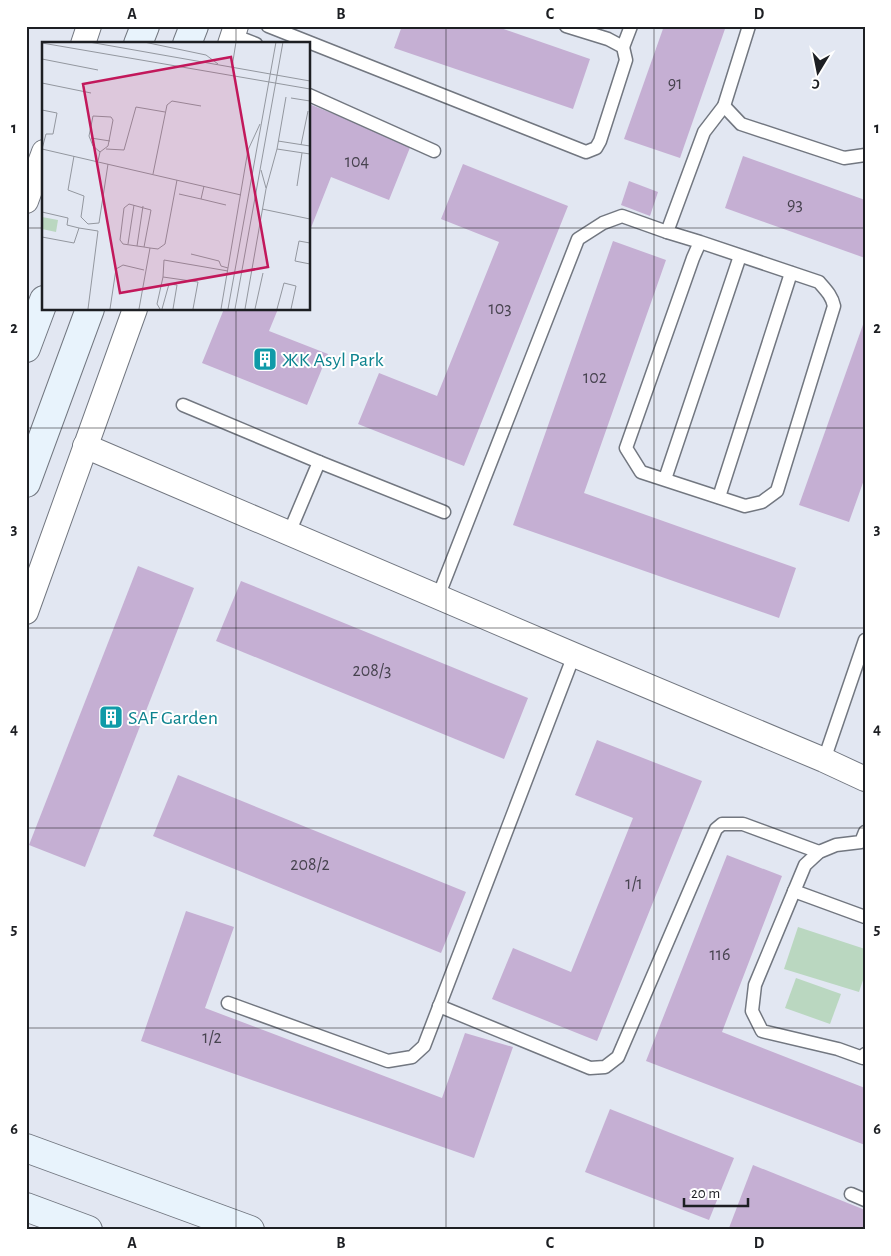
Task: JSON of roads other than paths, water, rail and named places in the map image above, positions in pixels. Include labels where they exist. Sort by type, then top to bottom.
[{"type":"main road","points":[[139,42],[145,26]]},
{"type":"main road","points":[[189,42],[194,26]]},
{"type":"main road","points":[[26,348],[42,305]]},
{"type":"main road","points":[[26,483],[90,310]]},
{"type":"main road","points":[[26,1148],[250,1230]]},
{"type":"main road","points":[[26,1207],[84,1229]]},
{"type":"street","points":[[84,42],[89,26]]},
{"type":"street","points":[[26,201],[42,157]]},
{"type":"street","points":[[26,612],[135,310]]},
{"type":"street","points":[[86,446],[865,779]]},
{"type":"lane","points":[[268,26],[308,42]]},
{"type":"lane","points":[[566,26],[623,47]]},
{"type":"lane","points":[[310,43],[586,152],[596,148],[600,141],[626,60],[623,47],[631,26]]},
{"type":"lane","points":[[667,232],[704,132],[724,106],[748,26]]},
{"type":"lane","points":[[233,35],[251,42]]},
{"type":"lane","points":[[310,96],[434,151]]},
{"type":"lane","points":[[724,106],[741,124],[844,158],[865,155]]},
{"type":"lane","points":[[438,597],[578,238],[603,223],[622,216],[667,232],[700,242],[819,282],[833,300],[834,306],[777,490],[762,502],[745,506],[641,472],[626,448],[700,242]]},
{"type":"lane","points":[[665,479],[740,256]]},
{"type":"lane","points":[[719,497],[791,273]]},
{"type":"lane","points":[[183,405],[444,512]]},
{"type":"lane","points":[[289,533],[319,462]]},
{"type":"lane","points":[[824,760],[865,640]]},
{"type":"lane","points":[[228,1004],[388,1061],[412,1057],[424,1046],[574,655]]},
{"type":"lane","points":[[439,1006],[590,1068],[605,1067],[618,1057],[716,829],[722,824],[743,824],[819,852]]},
{"type":"lane","points":[[863,840],[836,845],[819,852],[805,865],[755,985],[752,1011],[762,1031],[838,1049],[863,1058],[865,1054]]},
{"type":"lane","points":[[794,891],[865,917]]},
{"type":"lane","points":[[851,1194],[865,1200]]},
{"type":"place","name":"ЖК Asyl Park","points":[[265,359]]},
{"type":"place","name":"SAF Garden","points":[[111,717]]}]
